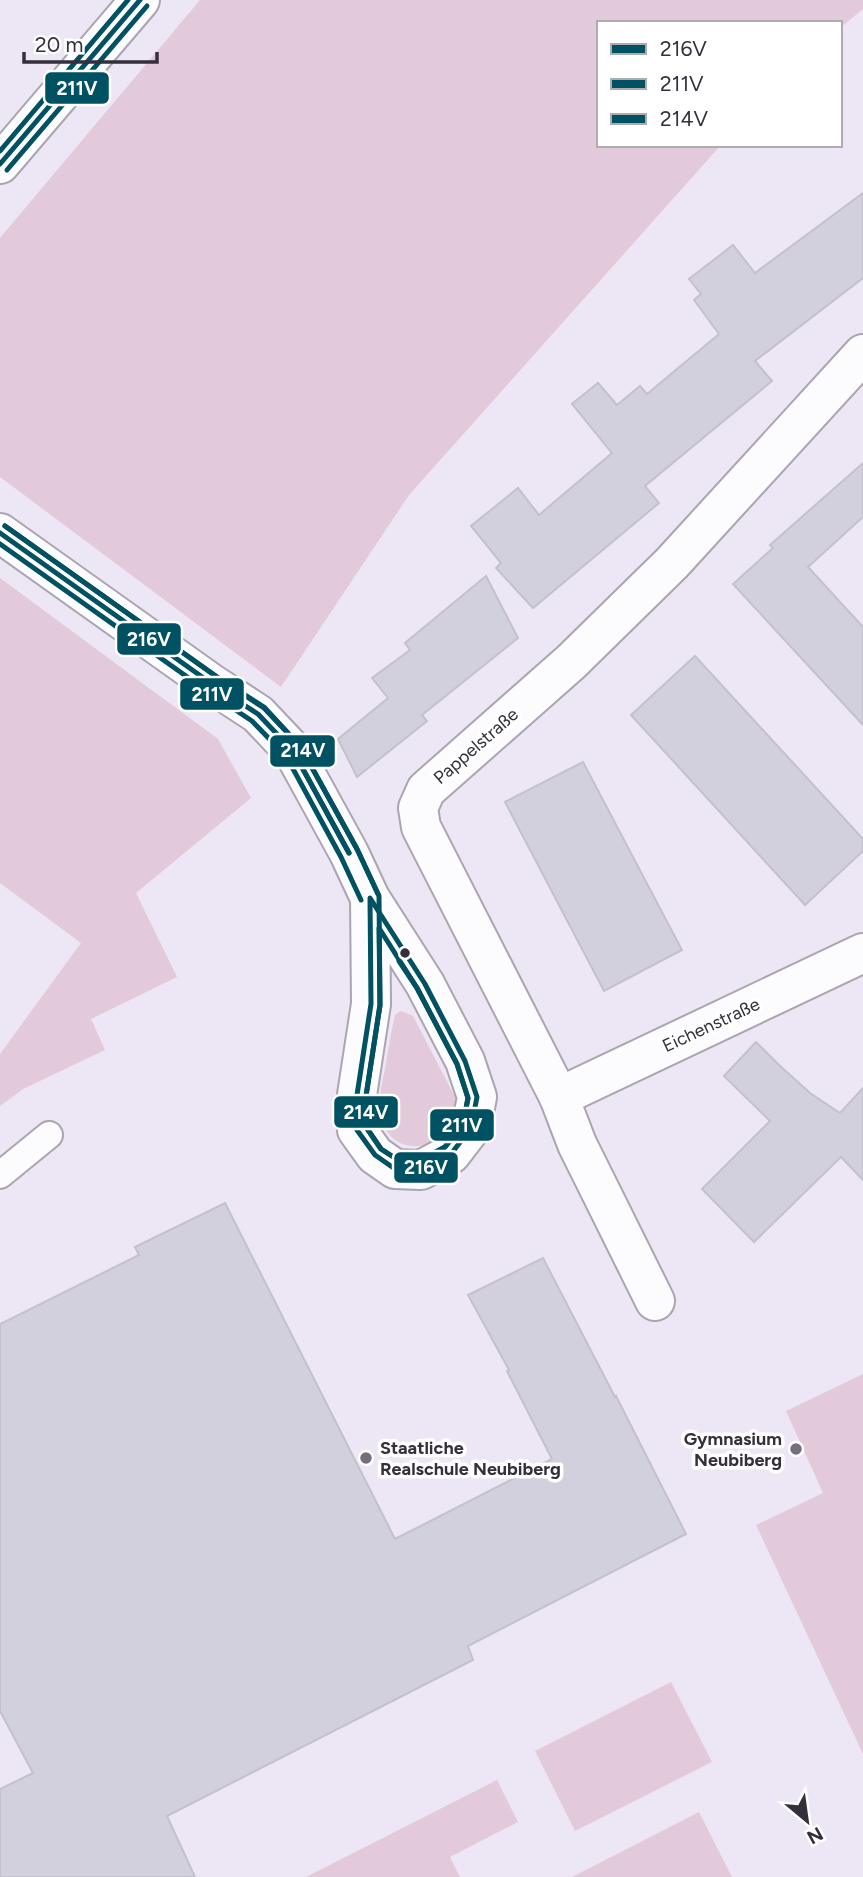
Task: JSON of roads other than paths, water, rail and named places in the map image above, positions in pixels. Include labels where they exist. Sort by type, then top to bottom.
[{"type":"street","points":[[0,164],[140,0]]},
{"type":"street","name":"Pappelstraße","points":[[655,1301],[577,1144],[559,1097],[421,827],[418,808],[426,790],[571,663],[672,563],[863,354]]},
{"type":"street","points":[[0,533],[258,714],[293,751],[349,853],[370,898],[425,984],[465,1061],[477,1097],[471,1128],[465,1137],[451,1154],[421,1170],[395,1169],[376,1155],[357,1130],[357,1095],[371,1004],[370,898]]},
{"type":"street","name":"Eichenstraße","points":[[559,1097],[863,953]]},
{"type":"lane","points":[[0,1175],[48,1135]]},
{"type":"place","name":"Gymnasium Neubiberg","points":[[796,1449]]},
{"type":"place","name":"Staatliche Realschule Neubiberg","points":[[366,1458]]}]
